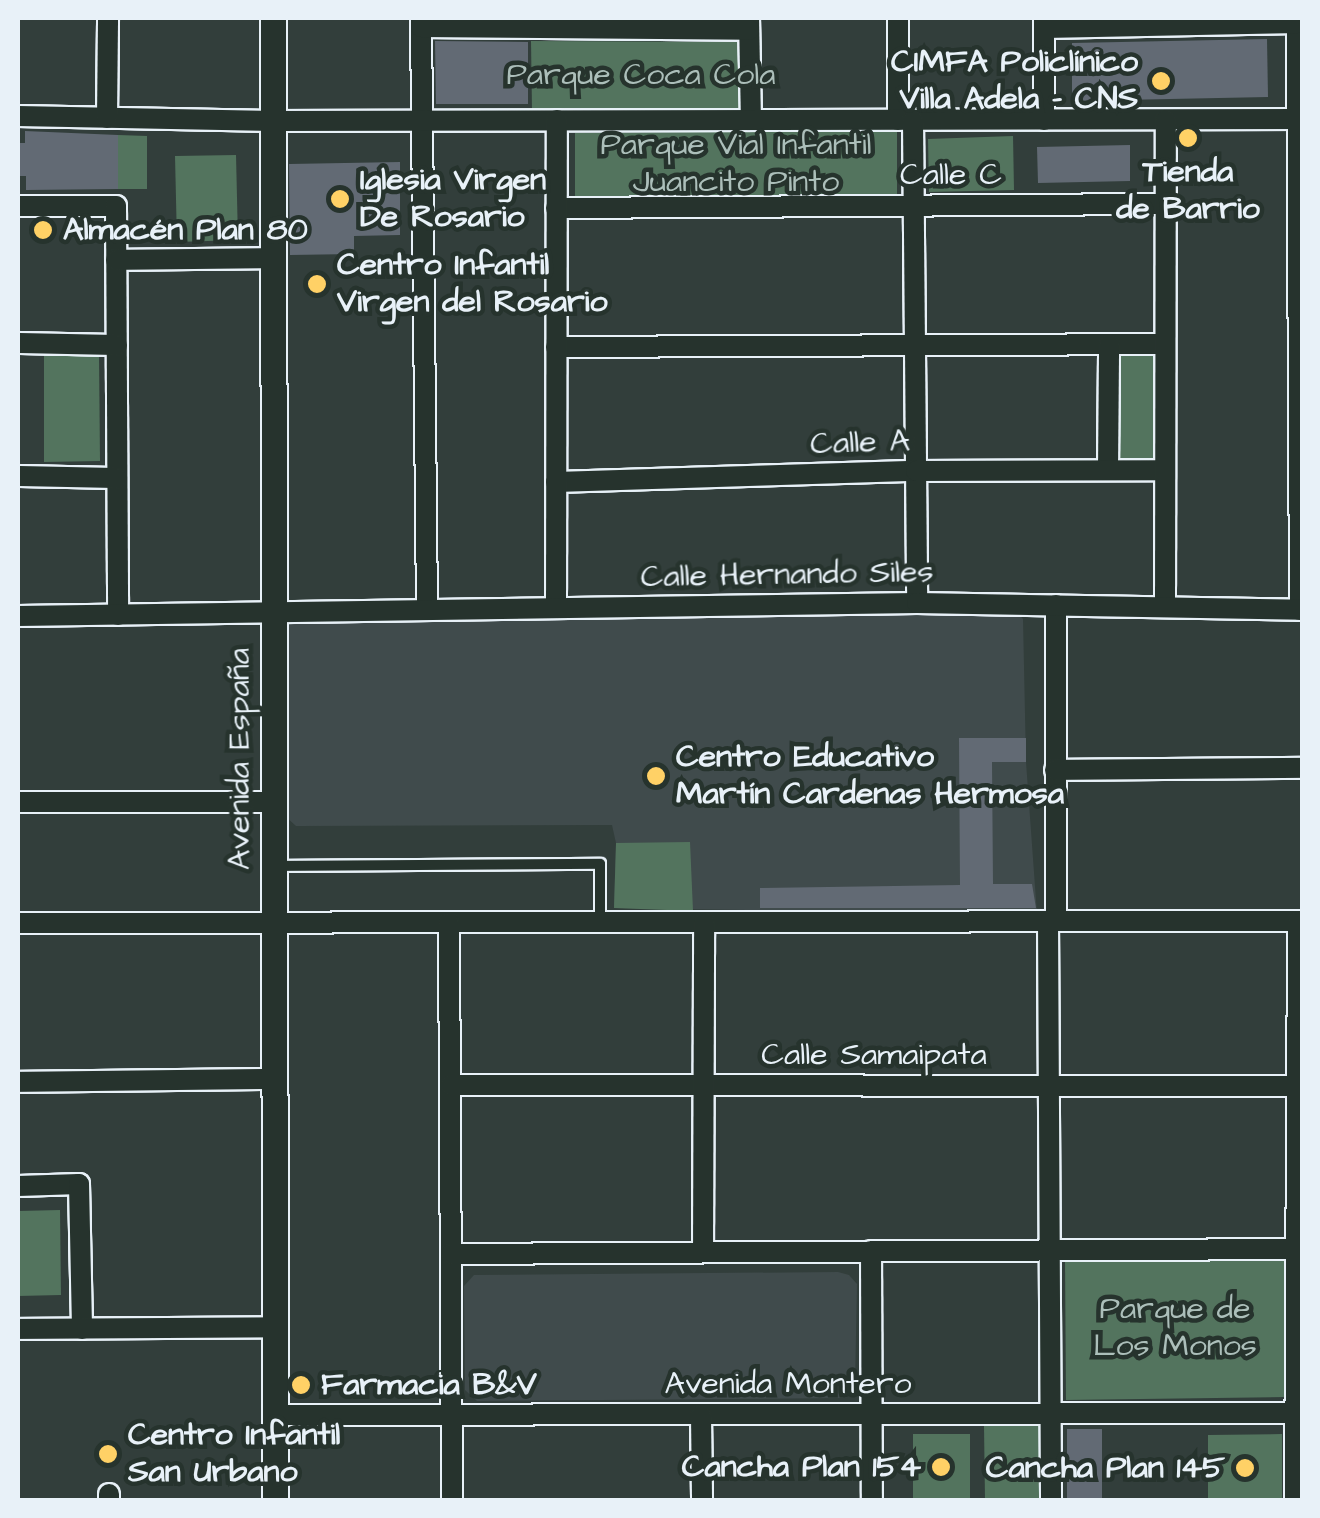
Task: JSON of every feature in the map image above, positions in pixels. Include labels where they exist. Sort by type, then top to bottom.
[{"type":"street","points":[[108,18],[108,118]]},
{"type":"street","name":"Avenida España","points":[[273,18],[275,1500]]},
{"type":"street","points":[[898,18],[914,206],[917,603]]},
{"type":"street","points":[[1044,120],[1044,22],[1298,20],[1301,610]]},
{"type":"street","points":[[426,610],[422,22],[749,24],[752,120]]},
{"type":"street","points":[[18,116],[273,121],[1300,119]]},
{"type":"street","points":[[556,120],[556,608]]},
{"type":"street","points":[[1165,607],[1166,120]]},
{"type":"street","name":"Calle C","points":[[556,208],[1166,204]]},
{"type":"street","points":[[18,206],[116,206],[118,615]]},
{"type":"street","points":[[116,260],[273,258]]},
{"type":"street","points":[[18,343],[117,344]]},
{"type":"street","points":[[1108,470],[1109,344]]},
{"type":"street","points":[[556,347],[1166,344]]},
{"type":"street","name":"Calle A","points":[[556,482],[916,471],[1165,470]]},
{"type":"street","points":[[18,476],[118,478]]},
{"type":"street","name":"Calle Hernando Siles","points":[[18,616],[917,603],[1301,610]]},
{"type":"street","points":[[1051,1500],[1048,1085],[1056,605]]},
{"type":"street","points":[[1056,770],[1302,768]]},
{"type":"street","points":[[18,802],[272,802]]},
{"type":"street","points":[[18,923],[1300,921],[1296,1249],[1299,1412],[1295,1500]]},
{"type":"street","points":[[703,1251],[704,922]]},
{"type":"street","points":[[449,923],[452,1500]]},
{"type":"street","points":[[18,1082],[273,1079]]},
{"type":"street","name":"Calle Samaipata","points":[[451,1084],[1297,1086]]},
{"type":"street","points":[[18,1186],[79,1184],[82,1328]]},
{"type":"street","points":[[452,1254],[1296,1249]]},
{"type":"street","points":[[871,1251],[872,1500]]},
{"type":"street","points":[[18,1329],[274,1327]]},
{"type":"street","name":"Avenida Montero","points":[[274,1415],[1299,1412]]},
{"type":"street","points":[[702,1414],[702,1500]]},
{"type":"lane","points":[[273,866],[600,864],[600,922]]},
{"type":"shaded area","name":"Centro Educativo Martín Cardenas Hermosa","points":[[1016,611],[1023,619],[1026,762],[1037,914],[614,908],[616,843],[612,825],[296,826],[285,816],[285,625],[290,619]]},
{"type":"shaded area","points":[[474,1275],[849,1275],[857,1284],[855,1385],[846,1398],[477,1401],[465,1390],[464,1286]]},
{"type":"green space","name":"Parque Coca Cola","points":[[531,41],[739,42],[745,45],[751,109],[532,110]]},
{"type":"green space","name":"Parque Vial Infantil Juancito Pinto","points":[[897,130],[897,197],[575,198],[575,133]]},
{"type":"green space","points":[[118,135],[147,136],[147,189],[118,189]]},
{"type":"green space","points":[[1013,136],[1014,190],[929,192],[928,139]]},
{"type":"green space","points":[[236,155],[238,240],[177,242],[175,156]]},
{"type":"green space","points":[[1116,351],[1154,353],[1153,460],[1116,461]]},
{"type":"green space","points":[[99,353],[100,461],[44,462],[44,354]]},
{"type":"green space","points":[[690,842],[693,911],[614,908],[616,843]]},
{"type":"green space","points":[[60,1210],[61,1295],[18,1296],[18,1211]]},
{"type":"green space","name":"Parque de Los Monos","points":[[1285,1256],[1286,1397],[1066,1400],[1065,1259]]},
{"type":"green space","points":[[1044,1425],[1044,1500],[985,1500],[984,1426]]},
{"type":"green space","name":"Cancha Plan 154","points":[[913,1434],[970,1434],[970,1500],[913,1500]]},
{"type":"green space","name":"Cancha Plan 145","points":[[1282,1434],[1282,1500],[1208,1500],[1208,1435]]},
{"type":"building","points":[[1267,39],[1268,97],[1072,101],[1072,43]]},
{"type":"building","points":[[435,41],[528,42],[528,104],[436,104]]},
{"type":"building","points":[[25,131],[118,135],[118,189],[26,190],[26,176],[18,176],[18,143],[25,143]]},
{"type":"building","points":[[1130,145],[1130,181],[1038,183],[1037,147]]},
{"type":"building","name":"Iglesia Virgen De Rosario","points":[[400,162],[400,235],[354,236],[354,254],[290,255],[289,164]]},
{"type":"building","points":[[959,738],[1026,738],[1026,762],[992,762],[993,884],[1032,884],[1036,908],[760,908],[760,888],[960,885]]},
{"type":"building","points":[[1067,1429],[1102,1429],[1102,1500],[1067,1500]]},
{"type":"place","name":"CIMFA Policlínico Villa Adela - CNS","points":[[1161,81]]},
{"type":"place","name":"Tienda de Barrio","points":[[1188,138]]},
{"type":"place","name":"Iglesia Virgen De Rosario","points":[[340,199]]},
{"type":"place","name":"Almacén Plan 80","points":[[43,230]]},
{"type":"place","name":"Centro Infantil Virgen del Rosario","points":[[317,284]]},
{"type":"place","name":"Centro Educativo Martín Cardenas Hermosa","points":[[656,776]]},
{"type":"place","name":"Farmacia B&V","points":[[301,1385]]},
{"type":"place","name":"Centro Infantil San Urbano","points":[[108,1454]]},
{"type":"place","name":"Cancha Plan 154","points":[[941,1467]]},
{"type":"place","name":"Cancha Plan 145","points":[[1245,1468]]}]
